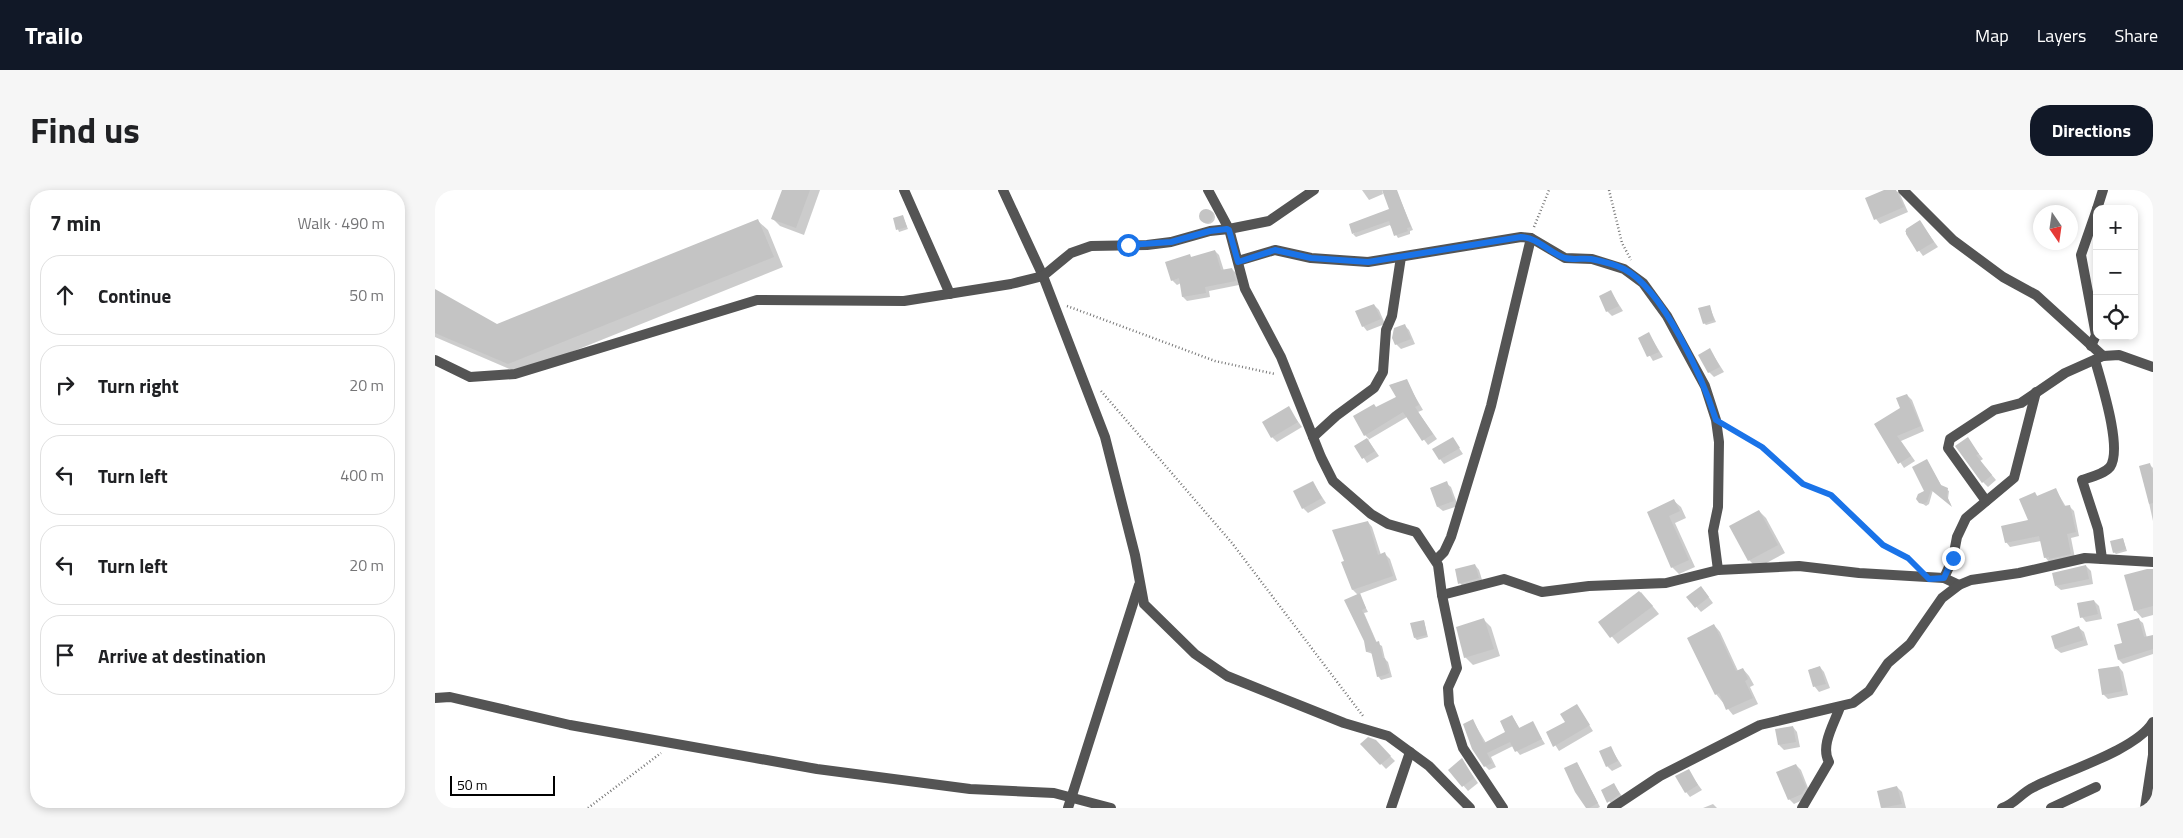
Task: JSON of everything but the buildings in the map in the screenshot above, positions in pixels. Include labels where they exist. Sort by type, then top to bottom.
[{"type":"street","points":[[904,190],[950,294]]},
{"type":"street","points":[[1003,190],[1043,276],[1105,438],[1145,604],[1195,654],[1227,676],[1343,724],[1388,736],[1429,766],[1470,808]]},
{"type":"street","points":[[1207,190],[1229,230],[1251,303],[1272,338],[1333,481],[1371,514],[1388,524],[1416,532],[1439,564],[1442,595],[1457,668],[1447,688],[1449,704],[1463,748],[1503,808]]},
{"type":"street","points":[[435,360],[470,377],[515,374],[757,300],[904,300],[1011,284],[1043,276],[1071,253],[1091,246],[1161,244],[1210,231],[1229,230],[1269,221],[1314,190]]},
{"type":"street","points":[[1903,190],[1953,240],[2003,277],[2036,295],[2091,346],[2099,358],[2115,440],[2111,466],[2104,472],[2082,480],[2098,529],[2103,559]]},
{"type":"street","points":[[2098,205],[2103,190]]},
{"type":"street","points":[[2091,346],[2096,335],[2081,254],[2093,220]]},
{"type":"street","points":[[1238,262],[1275,250],[1311,258],[1368,262],[1521,237],[1531,238],[1565,258],[1592,259],[1624,269],[1643,284],[1667,316],[1705,386],[1716,420],[1719,442],[1718,507],[1713,531],[1718,570]]},
{"type":"street","points":[[1436,560],[1443,552],[1451,536],[1491,406],[1531,238]]},
{"type":"street","points":[[1313,437],[1336,416],[1374,388],[1383,372],[1386,330],[1392,316],[1401,257]]},
{"type":"street","points":[[1985,502],[1948,448],[1951,439],[1994,410],[2021,403],[2065,374],[2099,358],[2119,355],[2153,367]]},
{"type":"street","points":[[1944,578],[1953,558],[1957,537],[1966,518],[2014,478],[2036,392]]},
{"type":"street","points":[[1617,807],[1660,776],[1760,725],[1853,703],[1869,691],[1888,663],[1910,644],[1942,598],[1959,585],[1971,580],[2019,573],[2085,558],[2153,562]]},
{"type":"street","points":[[1442,595],[1504,579],[1542,592],[1589,586],[1666,583],[1718,570],[1808,566],[1859,573],[1929,579],[1944,578],[1959,585]]},
{"type":"street","points":[[1068,808],[1140,582]]},
{"type":"street","points":[[435,698],[445,696],[463,699],[570,725],[835,772],[970,789],[1045,792],[1111,808]]},
{"type":"street","points":[[1802,808],[1829,762],[1825,755],[1826,744],[1840,707]]},
{"type":"street","points":[[2002,808],[2014,804],[2031,788],[2124,746],[2143,733],[2153,723]]},
{"type":"street","points":[[2145,808],[2153,755],[2153,723]]},
{"type":"street","points":[[1391,808],[1410,752]]},
{"type":"street","points":[[2051,808],[2096,787]]},
{"type":"path","points":[[1531,238],[1549,190]]},
{"type":"path","points":[[1609,190],[1623,243],[1643,284]]},
{"type":"path","points":[[1052,301],[1215,361],[1289,377]]},
{"type":"path","points":[[1095,385],[1232,543],[1376,733]]},
{"type":"path","points":[[1716,420],[1762,447],[1803,484],[1831,495],[1883,545],[1908,558],[1929,579]]},
{"type":"path","points":[[588,808],[674,743]]},
{"type":"route","points":[[1128,245],[1171,242],[1210,231],[1227,229],[1229,230],[1238,262],[1275,250],[1311,258],[1347,259],[1368,262],[1521,237],[1531,238],[1565,258],[1592,259],[1624,269],[1643,284],[1667,316],[1705,386],[1716,420],[1762,447],[1803,484],[1831,495],[1883,545],[1908,558],[1929,579],[1944,578],[1953,558]]}]
